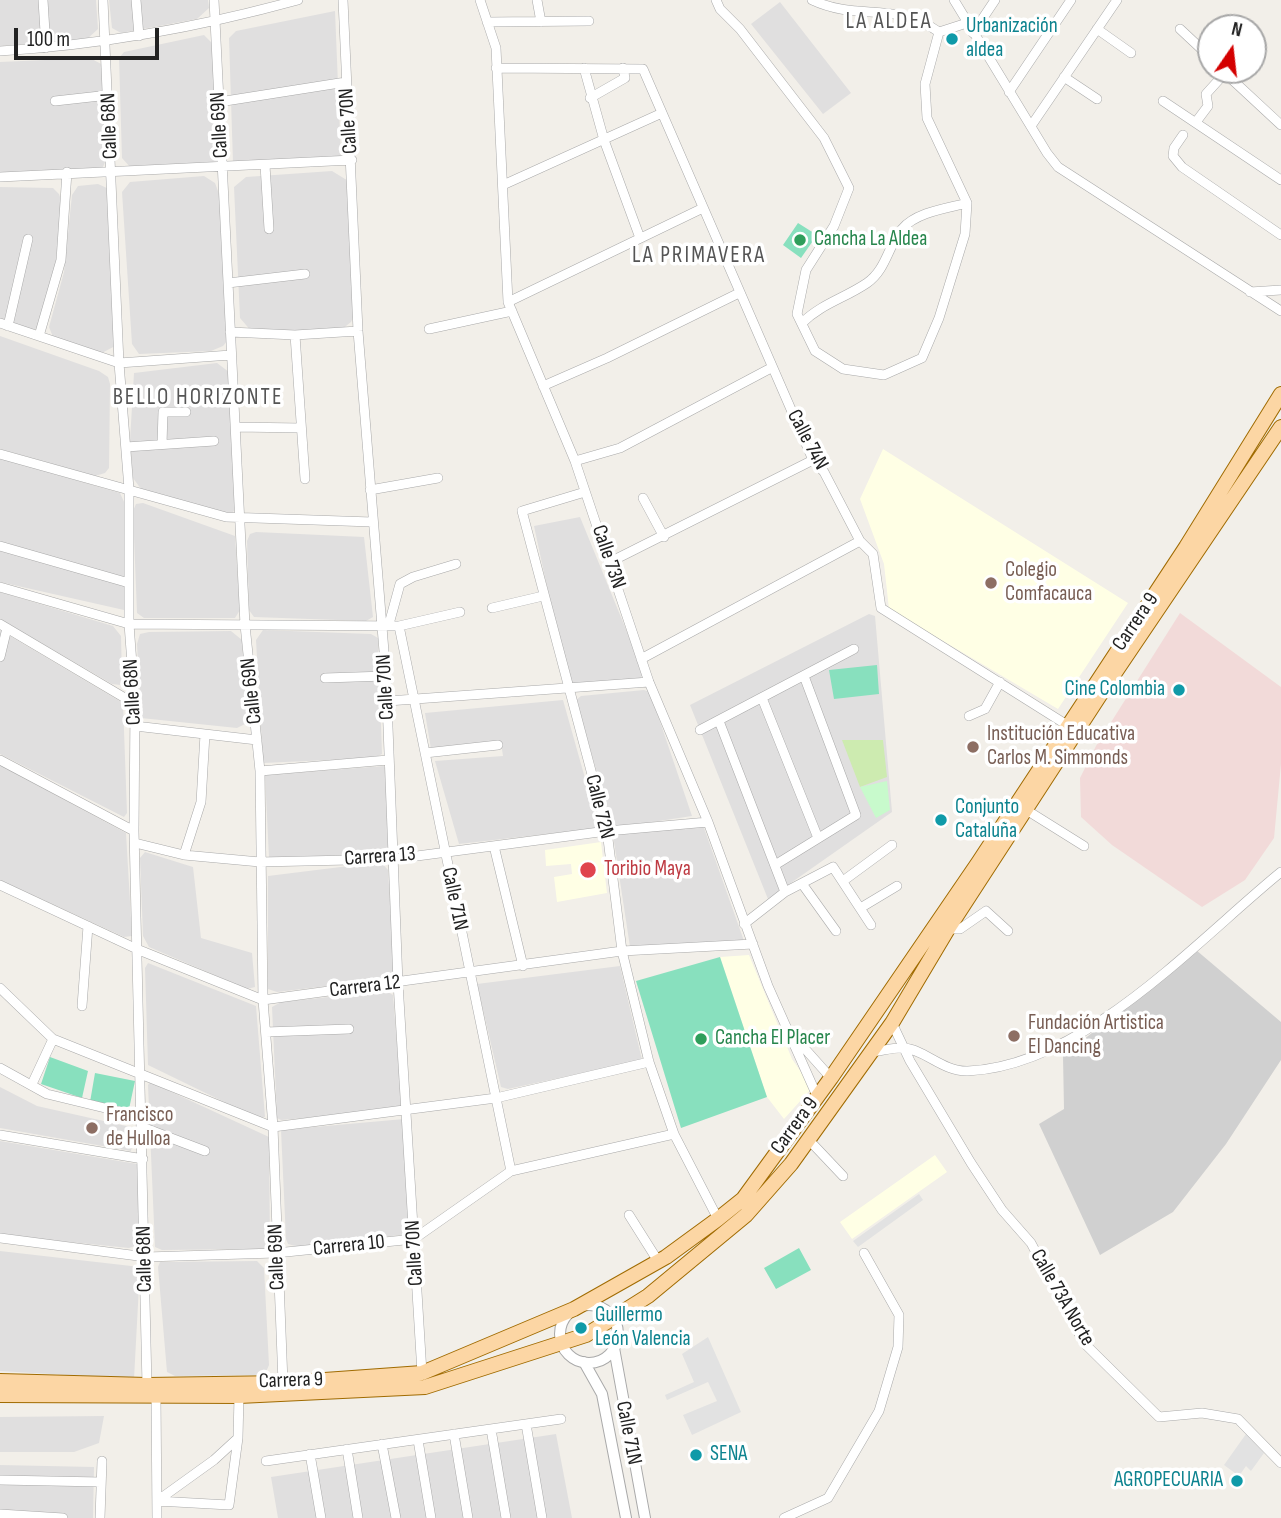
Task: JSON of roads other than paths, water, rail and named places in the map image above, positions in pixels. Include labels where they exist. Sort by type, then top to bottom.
[{"type":"main road","name":"Carrera 9","points":[[0,1395],[151,1390],[422,1373],[574,1308],[658,1261],[718,1219],[743,1199],[831,1078],[978,863],[1186,547],[1281,394]]},
{"type":"main road","name":"Carrera 9","points":[[0,1381],[239,1396],[425,1387],[562,1345],[614,1320],[669,1280],[746,1216],[791,1164],[872,1052],[948,929],[1028,811],[1160,605],[1281,427]]},
{"type":"main road","points":[[808,1139],[813,1120],[832,1091],[831,1078]]},
{"type":"street","points":[[43,0],[46,48]]},
{"type":"street","name":"Calle 68N","points":[[103,0],[119,363],[130,489],[129,624],[135,704],[134,831],[146,1257],[157,1518]]},
{"type":"street","points":[[136,0],[139,36]]},
{"type":"street","name":"Calle 69N","points":[[214,0],[245,625],[260,771],[263,1000],[273,1127],[283,1383]]},
{"type":"street","points":[[0,51],[105,42],[216,23],[298,0]]},
{"type":"street","name":"Calle 70N","points":[[343,0],[358,331],[372,522],[390,624],[386,676],[388,760],[398,983],[408,1111],[422,1373]]},
{"type":"street","name":"Calle 73N","points":[[480,0],[496,48],[510,307],[575,461],[649,682],[708,821],[744,924],[817,1096]]},
{"type":"street","points":[[537,0],[541,22]]},
{"type":"street","points":[[716,0],[720,9],[740,29],[824,138],[849,188],[834,226],[806,270],[797,314],[815,351],[843,369],[884,376],[922,358],[939,318],[965,234],[967,203],[927,118],[925,84],[939,32]]},
{"type":"street","points":[[812,0],[828,5],[862,2],[901,5],[915,10],[939,32]]},
{"type":"street","points":[[954,0],[1058,167],[1281,311]]},
{"type":"street","points":[[973,33],[995,0]]},
{"type":"street","points":[[1009,92],[1071,0]]},
{"type":"street","points":[[1031,126],[1117,0]]},
{"type":"street","points":[[487,22],[589,21]]},
{"type":"street","points":[[939,32],[967,23]]},
{"type":"street","points":[[1097,29],[1131,53]]},
{"type":"street","points":[[1180,29],[1197,45]]},
{"type":"street","points":[[496,68],[623,68],[625,78],[590,98]]},
{"type":"street","points":[[584,68],[590,98],[640,239]]},
{"type":"street","name":"Calle 74N","points":[[623,68],[643,69],[813,460],[824,472],[860,541],[873,554],[881,608],[1067,724]]},
{"type":"street","points":[[1064,78],[1097,100]]},
{"type":"street","points":[[219,102],[346,82]]},
{"type":"street","points":[[1196,122],[1208,106],[1206,94],[1214,84]]},
{"type":"street","points":[[1237,84],[1281,125]]},
{"type":"street","points":[[55,101],[109,95]]},
{"type":"street","points":[[1163,101],[1281,180]]},
{"type":"street","points":[[503,185],[663,113]]},
{"type":"street","points":[[1182,135],[1174,148],[1173,156],[1182,167],[1281,235]]},
{"type":"street","points":[[0,177],[352,160]]},
{"type":"street","points":[[265,165],[269,229]]},
{"type":"street","points":[[39,336],[61,260],[67,172]]},
{"type":"street","points":[[802,323],[820,307],[866,284],[879,272],[903,227],[932,212],[967,203]]},
{"type":"street","points":[[429,329],[510,307],[703,208]]},
{"type":"street","points":[[28,239],[4,324],[119,363],[231,355]]},
{"type":"street","points":[[228,283],[305,274]]},
{"type":"street","points":[[1248,292],[1281,290]]},
{"type":"street","points":[[542,386],[739,293]]},
{"type":"street","points":[[230,332],[295,335],[358,331]]},
{"type":"street","points":[[295,335],[305,480]]},
{"type":"street","points":[[575,461],[620,448],[771,368]]},
{"type":"street","points":[[162,444],[163,412],[186,412]]},
{"type":"street","points":[[236,427],[301,428]]},
{"type":"street","points":[[126,447],[214,441]]},
{"type":"street","points":[[0,454],[226,517],[372,522]]},
{"type":"street","points":[[610,562],[813,460]]},
{"type":"street","points":[[370,490],[438,478]]},
{"type":"street","name":"Calle 72N","points":[[585,492],[522,511],[607,831],[622,951],[649,1062],[674,1134],[718,1219]]},
{"type":"street","points":[[643,498],[664,537]]},
{"type":"street","points":[[641,659],[860,541]]},
{"type":"street","points":[[0,546],[129,583]]},
{"type":"street","points":[[390,624],[400,584],[413,577],[456,564]]},
{"type":"street","points":[[0,587],[129,624],[390,624],[460,612]]},
{"type":"street","points":[[492,608],[544,596]]},
{"type":"street","name":"Calle 71N","points":[[390,624],[413,697],[511,1171]]},
{"type":"street","points":[[0,657],[4,626],[135,704]]},
{"type":"street","points":[[700,730],[854,649]]},
{"type":"street","points":[[325,678],[386,676]]},
{"type":"street","points":[[775,864],[856,815],[804,676]]},
{"type":"street","points":[[388,701],[413,697],[649,682]]},
{"type":"street","points":[[969,716],[985,709],[1000,682]]},
{"type":"street","points":[[762,698],[818,838]]},
{"type":"street","points":[[719,721],[785,892]]},
{"type":"street","points":[[135,726],[257,740]]},
{"type":"street","points":[[184,855],[201,802],[205,734]]},
{"type":"street","points":[[425,753],[498,745]]},
{"type":"street","points":[[0,760],[134,831]]},
{"type":"street","points":[[260,771],[388,760]]},
{"type":"street","points":[[1028,811],[1084,846]]},
{"type":"street","name":"Carrera 13","points":[[135,843],[184,855],[260,862],[394,859],[607,831],[708,821]]},
{"type":"street","points":[[843,881],[892,845]]},
{"type":"street","points":[[494,846],[523,967]]},
{"type":"street","points":[[744,924],[785,892],[803,885],[833,867],[862,907],[870,925]]},
{"type":"street","points":[[872,1052],[905,1048],[942,1066],[965,1072],[1004,1066],[1051,1051],[1101,1022],[1281,872]]},
{"type":"street","name":"Carrera 12","points":[[0,885],[139,950],[263,1000],[523,967],[622,951],[753,944]]},
{"type":"street","points":[[803,885],[836,931]]},
{"type":"street","points":[[862,907],[897,886]]},
{"type":"street","points":[[948,929],[960,929],[986,911],[1008,931]]},
{"type":"street","points":[[82,1006],[88,926]]},
{"type":"street","points":[[0,988],[53,1039],[273,1127],[496,1098],[649,1062]]},
{"type":"street","name":"Calle 73A Norte","points":[[892,1023],[971,1163],[1002,1210],[1031,1243],[1084,1343],[1159,1417],[1202,1413],[1238,1419],[1281,1463]]},
{"type":"street","points":[[266,1032],[349,1029]]},
{"type":"street","points":[[788,1029],[831,1078]]},
{"type":"street","points":[[32,1084],[53,1039]]},
{"type":"street","points":[[0,1068],[47,1094],[142,1122],[205,1152]]},
{"type":"street","name":"Carrera 10","points":[[0,1238],[146,1257],[276,1253],[414,1239],[511,1171],[674,1134]]},
{"type":"street","points":[[0,1135],[143,1159]]},
{"type":"street","points":[[808,1139],[843,1175]]},
{"type":"street","points":[[629,1214],[658,1261]]},
{"type":"street","points":[[784,1518],[828,1498],[879,1411],[898,1347],[899,1315],[864,1253]]},
{"type":"street","points":[[614,1320],[601,1307],[583,1305],[574,1308],[563,1320],[562,1345],[567,1353],[584,1362],[598,1361],[614,1348]]},
{"type":"street","name":"Calle 71N","points":[[614,1320],[618,1334],[614,1348],[645,1518]]},
{"type":"street","name":"Calle 71N","points":[[584,1362],[602,1394],[626,1518]]},
{"type":"street","points":[[157,1501],[229,1505],[238,1438],[239,1396]]},
{"type":"street","points":[[266,1461],[561,1419]]},
{"type":"street","points":[[526,1424],[542,1518]]},
{"type":"street","points":[[491,1429],[506,1518]]},
{"type":"street","points":[[454,1434],[468,1518]]},
{"type":"street","points":[[157,1501],[214,1460],[238,1438]]},
{"type":"street","points":[[418,1440],[431,1518]]},
{"type":"street","points":[[382,1444],[396,1518]]},
{"type":"street","points":[[347,1449],[358,1518]]},
{"type":"street","points":[[310,1454],[321,1518]]},
{"type":"street","points":[[100,1518],[102,1461]]},
{"type":"street","points":[[0,1480],[102,1482]]},
{"type":"street","points":[[621,1498],[640,1495]]},
{"type":"street","points":[[0,1514],[63,1518]]},
{"type":"place","name":"Urbanización aldea","points":[[952,39]]},
{"type":"place","name":"Cancha La Aldea","points":[[800,240]]},
{"type":"place","name":"Colegio Comfacauca","points":[[991,583]]},
{"type":"place","name":"Cine Colombia","points":[[1179,690]]},
{"type":"place","name":"Institución Educativa Carlos M. Simmonds","points":[[973,747]]},
{"type":"place","name":"Conjunto Cataluña","points":[[941,820]]},
{"type":"place","name":"Toribio Maya","points":[[588,870]]},
{"type":"place","name":"Fundación Artistica El Dancing","points":[[1014,1036]]},
{"type":"place","name":"Cancha El Placer","points":[[701,1039]]},
{"type":"place","name":"Francisco de Hulloa","points":[[92,1128]]},
{"type":"place","name":"Guillermo León Valencia","points":[[581,1328]]},
{"type":"place","name":"SENA","points":[[696,1455]]},
{"type":"place","name":"AGROPECUARIA","points":[[1237,1481]]},
{"type":"district","name":"LA ALDEA","points":[[889,22]]},
{"type":"district","name":"LA PRIMAVERA","points":[[699,256]]},
{"type":"district","name":"BELLO HORIZONTE","points":[[198,398]]}]
